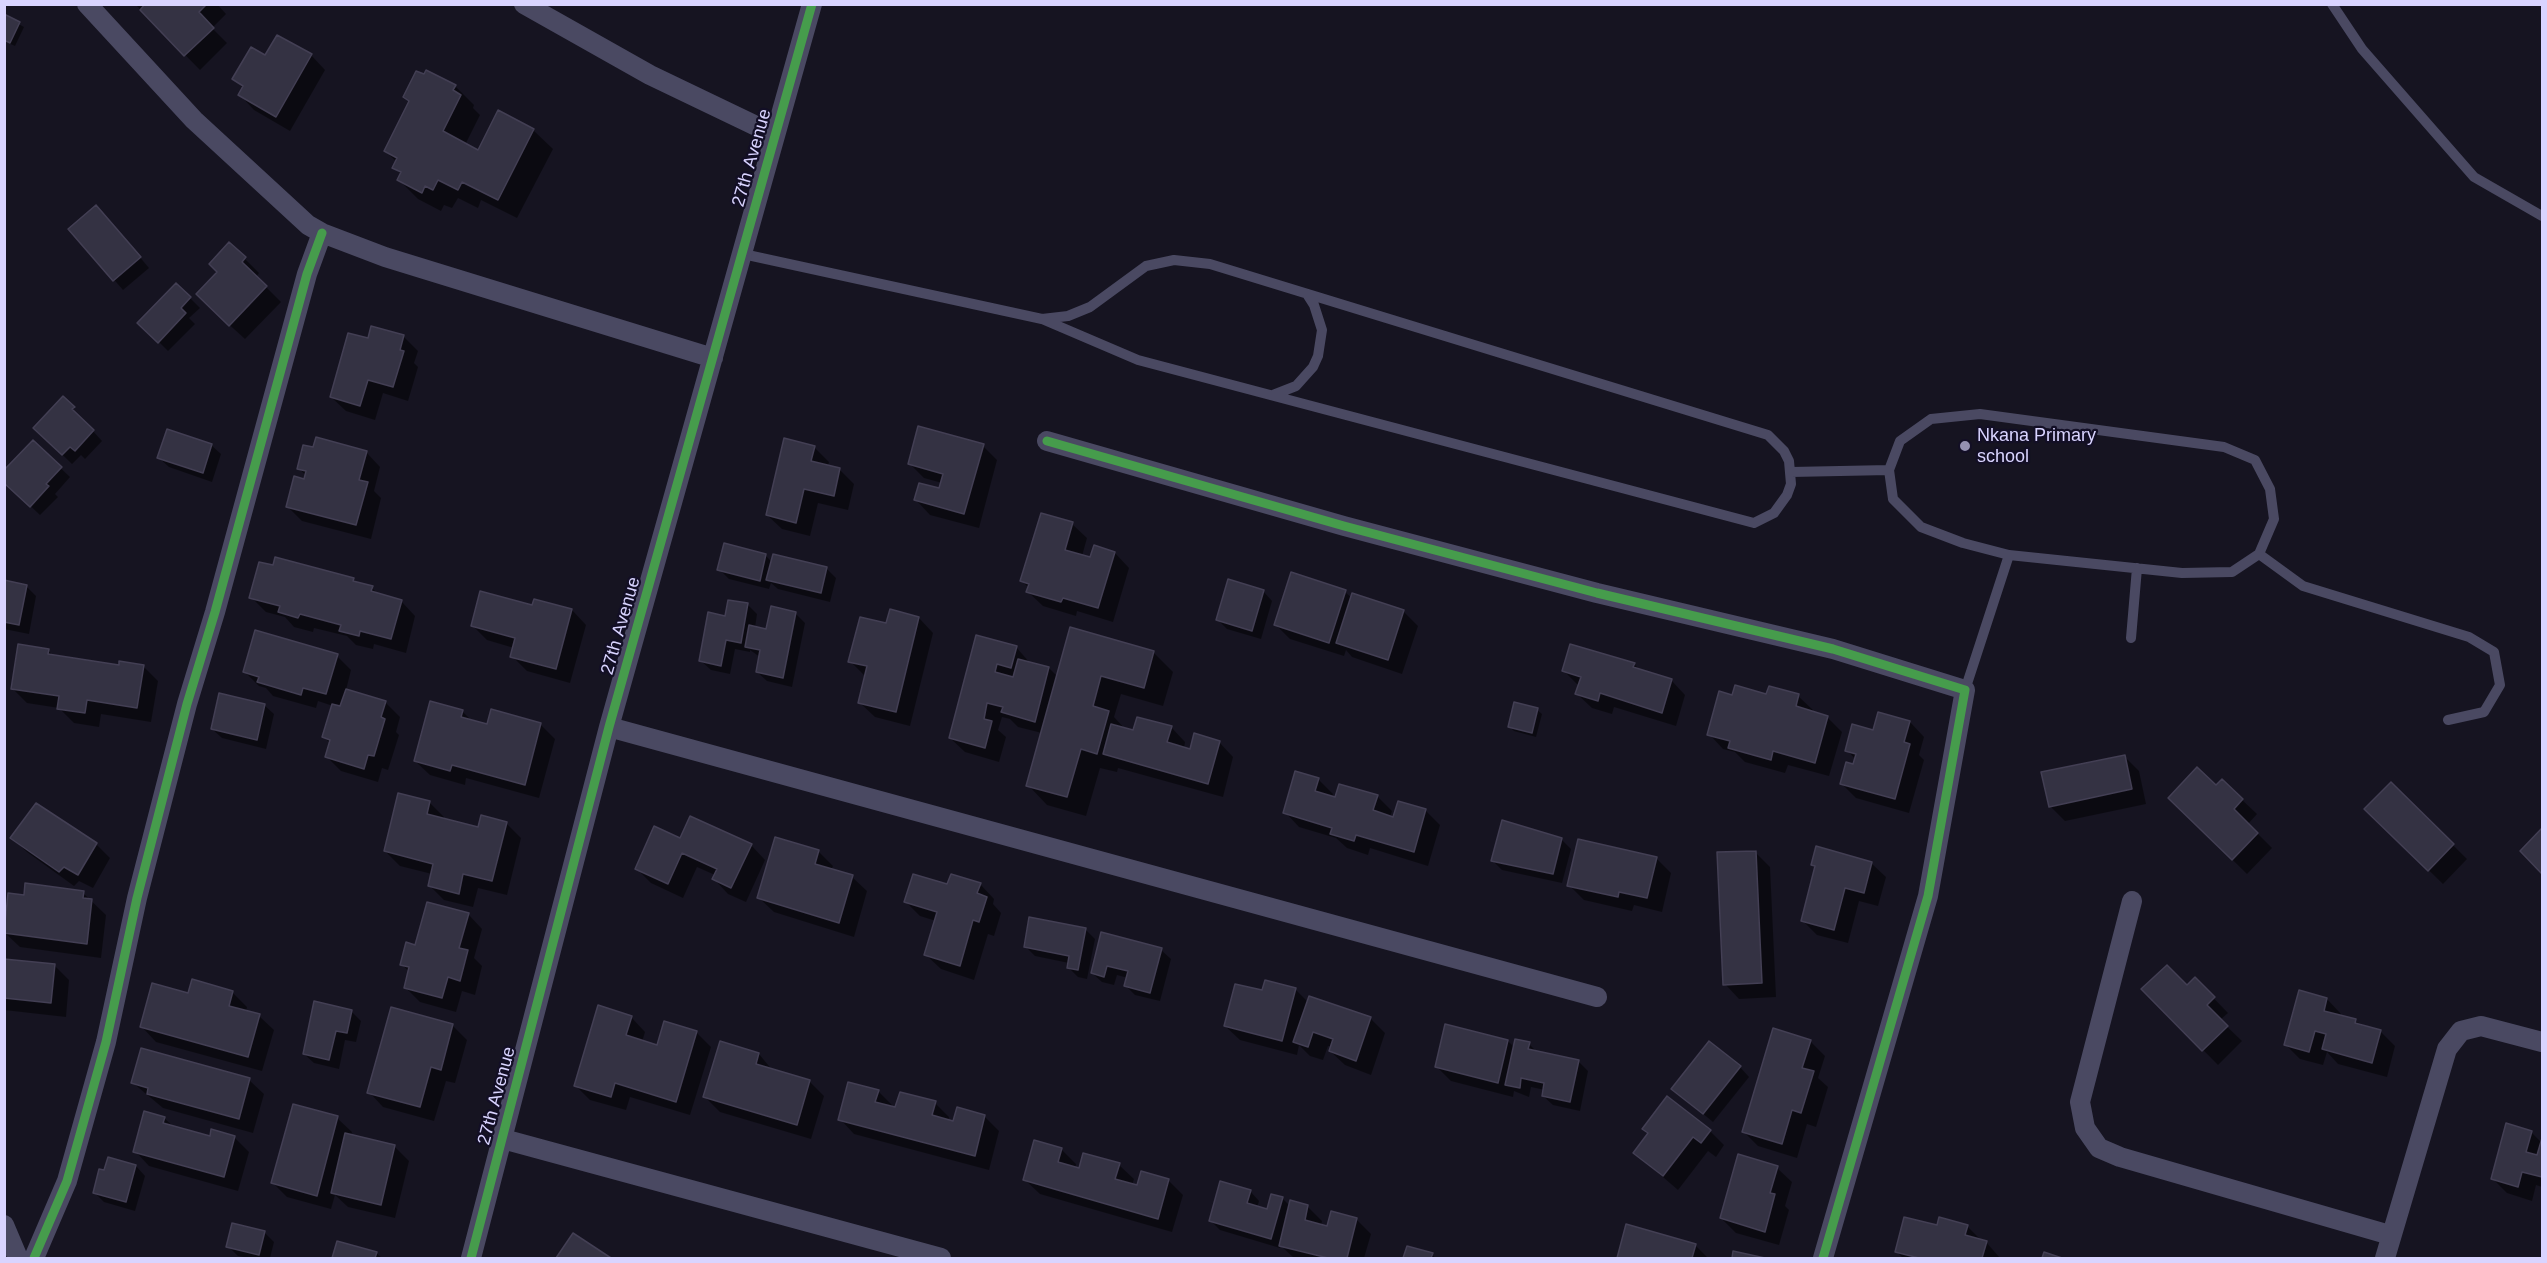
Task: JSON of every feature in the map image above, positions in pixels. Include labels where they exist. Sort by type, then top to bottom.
[{"type":"street","points":[[87,4],[194,120],[288,209],[322,233],[385,256],[713,358]]},
{"type":"street","points":[[524,4],[650,75],[776,135]]},
{"type":"street","name":"27th Avenue","points":[[471,1258],[609,727],[812,4]]},
{"type":"street","points":[[34,1258],[67,1181],[106,1042],[137,898],[187,704],[215,612],[307,273],[322,233]]},
{"type":"street","points":[[1047,441],[1344,526],[1574,587],[1833,649],[1965,690],[1928,896],[1823,1258]]},
{"type":"street","points":[[609,727],[1597,997]]},
{"type":"street","points":[[2132,901],[2080,1102],[2085,1128],[2099,1148],[2120,1157],[2390,1235]]},
{"type":"street","points":[[2385,1258],[2447,1049],[2461,1031],[2481,1026],[2542,1042]]},
{"type":"street","points":[[503,1139],[941,1258]]},
{"type":"street","points":[[4,1225],[18,1258]]},
{"type":"lane","points":[[2332,4],[2362,50],[2474,177],[2542,216]]},
{"type":"lane","points":[[742,254],[1042,319],[1138,360],[1754,523],[1774,513],[1782,505],[1791,484],[1791,472],[1784,451],[1768,435],[1210,264],[1174,260],[1146,266],[1090,307],[1068,316],[1042,319]]},
{"type":"lane","points":[[1273,395],[1296,386],[1309,372],[1318,356],[1322,330],[1314,305],[1306,294]]},
{"type":"lane","points":[[1980,414],[2224,447],[2254,460],[2270,489],[2274,519],[2259,554],[2232,572],[2182,573],[2009,555],[1963,543],[1921,527],[1893,499],[1889,470],[1900,441],[1930,419],[1980,414]]},
{"type":"lane","points":[[1791,472],[1889,470]]},
{"type":"lane","points":[[2259,554],[2303,586],[2469,637],[2494,652],[2500,685],[2484,712],[2448,720]]},
{"type":"lane","points":[[1965,690],[2009,555]]},
{"type":"lane","points":[[2131,638],[2137,568]]},
{"type":"building","points":[[145,4],[207,4],[199,12],[214,28],[184,56],[140,10]]},
{"type":"building","points":[[4,14],[20,22],[10,43],[4,40]]},
{"type":"building","points":[[277,35],[312,54],[276,117],[238,95],[243,86],[232,79],[251,47],[265,55]]},
{"type":"building","points":[[426,70],[456,85],[453,90],[461,95],[443,131],[478,150],[498,110],[534,129],[498,200],[462,182],[458,190],[438,180],[433,190],[425,186],[422,193],[397,180],[401,172],[392,168],[397,158],[384,151],[409,101],[403,97],[416,71],[424,74]]},
{"type":"building","points":[[96,205],[141,257],[113,281],[68,229]]},
{"type":"building","points":[[229,242],[246,257],[242,262],[267,286],[229,326],[196,294],[217,272],[209,264]]},
{"type":"building","points":[[176,283],[191,297],[181,308],[186,313],[158,343],[137,323]]},
{"type":"building","points":[[371,326],[404,335],[400,350],[404,351],[393,387],[368,380],[360,406],[330,397],[348,333],[368,338]]},
{"type":"building","points":[[63,396],[75,407],[72,409],[94,430],[75,451],[70,447],[62,455],[33,428]]},
{"type":"building","points":[[918,426],[984,444],[964,514],[914,500],[919,483],[939,488],[943,474],[908,464]]},
{"type":"building","points":[[167,429],[212,444],[203,473],[157,458]]},
{"type":"building","points":[[316,437],[367,451],[359,480],[368,482],[356,525],[286,507],[294,476],[304,479],[306,471],[297,469],[303,445],[313,447]]},
{"type":"building","points":[[784,438],[815,446],[811,461],[840,468],[834,496],[804,489],[796,523],[766,515]]},
{"type":"building","points":[[33,440],[62,467],[46,484],[49,486],[30,507],[4,483],[4,470]]},
{"type":"building","points":[[1041,513],[1073,522],[1065,550],[1090,557],[1094,545],[1115,552],[1098,608],[1063,598],[1061,602],[1026,592],[1029,584],[1020,581]]},
{"type":"building","points":[[724,543],[766,554],[760,581],[717,570]]},
{"type":"building","points":[[773,554],[827,567],[821,593],[766,580]]},
{"type":"building","points":[[275,557],[354,578],[353,581],[373,586],[371,591],[402,600],[391,639],[360,631],[359,636],[339,631],[341,625],[300,614],[298,618],[278,612],[280,606],[249,598],[259,562],[273,565]]},
{"type":"building","points":[[1291,572],[1346,590],[1329,643],[1274,625]]},
{"type":"building","points":[[1228,579],[1264,590],[1252,631],[1216,620]]},
{"type":"building","points":[[4,580],[27,585],[19,625],[4,622]]},
{"type":"building","points":[[480,591],[532,605],[534,599],[572,609],[556,669],[510,657],[515,638],[471,626]]},
{"type":"building","points":[[1352,593],[1404,610],[1388,660],[1336,643]]},
{"type":"building","points":[[728,600],[748,603],[741,643],[726,640],[721,666],[699,661],[708,612],[725,616]]},
{"type":"building","points":[[771,606],[796,612],[783,678],[756,672],[760,650],[745,647],[749,625],[766,629]]},
{"type":"building","points":[[890,609],[919,617],[896,712],[858,703],[867,666],[848,662],[860,617],[886,623]]},
{"type":"building","points":[[1070,627],[1154,651],[1144,688],[1101,676],[1093,706],[1109,711],[1097,754],[1081,749],[1067,797],[1026,786]]},
{"type":"building","points":[[255,630],[338,654],[326,694],[303,688],[301,695],[257,682],[259,677],[243,672]]},
{"type":"building","points":[[976,635],[1017,646],[1011,668],[997,664],[995,672],[1013,677],[1018,659],[1049,667],[1035,722],[1001,712],[1003,707],[987,703],[984,719],[992,721],[985,748],[949,738]]},
{"type":"building","points":[[18,644],[49,649],[48,654],[119,665],[119,661],[144,665],[137,708],[87,700],[85,713],[57,709],[59,696],[11,689]]},
{"type":"building","points":[[1570,644],[1635,663],[1633,667],[1672,679],[1662,713],[1600,693],[1598,701],[1575,694],[1581,677],[1562,671]]},
{"type":"building","points":[[1735,685],[1766,694],[1769,686],[1799,694],[1796,706],[1828,716],[1815,763],[1773,751],[1771,760],[1728,748],[1730,741],[1707,735],[1719,691],[1732,695]]},
{"type":"building","points":[[346,689],[386,701],[381,717],[385,719],[374,756],[368,755],[364,769],[325,757],[330,740],[322,737],[332,704],[340,706]]},
{"type":"building","points":[[219,693],[265,704],[257,740],[211,729]]},
{"type":"building","points":[[430,701],[463,710],[461,717],[487,724],[491,709],[541,723],[525,785],[452,765],[450,771],[414,761]]},
{"type":"building","points":[[1514,702],[1538,708],[1532,733],[1508,727]]},
{"type":"building","points":[[1878,712],[1910,721],[1904,742],[1910,744],[1895,799],[1840,784],[1846,762],[1853,764],[1856,754],[1845,751],[1852,724],[1873,730]]},
{"type":"building","points":[[1137,717],[1172,726],[1167,742],[1190,749],[1194,733],[1220,741],[1208,784],[1103,754],[1111,724],[1133,730]]},
{"type":"building","points":[[2125,755],[2132,789],[2049,807],[2041,772]]},
{"type":"building","points":[[2197,767],[2216,785],[2222,779],[2243,799],[2234,809],[2258,833],[2232,860],[2168,798]]},
{"type":"building","points":[[1295,771],[1319,778],[1315,791],[1335,797],[1339,784],[1378,795],[1373,810],[1393,817],[1398,801],[1426,809],[1414,852],[1356,835],[1354,841],[1330,834],[1332,828],[1283,813]]},
{"type":"building","points":[[2391,782],[2454,844],[2428,871],[2364,809]]},
{"type":"building","points":[[398,793],[430,801],[427,814],[478,827],[481,815],[507,822],[492,881],[463,874],[459,894],[428,886],[433,864],[384,851]]},
{"type":"building","points":[[36,803],[97,843],[78,875],[64,867],[59,872],[10,838]]},
{"type":"building","points":[[690,816],[752,844],[731,888],[712,879],[717,869],[682,853],[668,884],[635,869],[654,826],[680,838]]},
{"type":"building","points":[[1502,820],[1562,838],[1553,874],[1491,861]]},
{"type":"building","points":[[2542,828],[2542,874],[2520,851]]},
{"type":"building","points":[[775,837],[819,850],[815,864],[853,875],[839,923],[757,898]]},
{"type":"building","points":[[1578,839],[1657,857],[1647,898],[1619,892],[1618,897],[1567,886]]},
{"type":"building","points":[[1816,846],[1872,862],[1864,893],[1845,888],[1834,930],[1801,921],[1815,866],[1811,865]]},
{"type":"building","points":[[1756,851],[1762,983],[1723,985],[1717,852]]},
{"type":"building","points":[[913,874],[947,884],[951,874],[981,883],[977,893],[987,897],[979,922],[973,920],[960,966],[924,955],[937,912],[904,902]]},
{"type":"building","points":[[25,883],[84,891],[83,898],[92,899],[87,944],[4,933],[8,893],[24,895]]},
{"type":"building","points":[[427,902],[469,913],[459,948],[468,950],[460,981],[448,977],[442,998],[404,988],[409,967],[400,965],[406,942],[415,945]]},
{"type":"building","points":[[1029,917],[1086,928],[1078,970],[1067,968],[1069,956],[1024,947]]},
{"type":"building","points":[[1101,932],[1162,948],[1150,993],[1124,986],[1128,971],[1107,966],[1104,977],[1091,973]]},
{"type":"building","points":[[4,959],[55,964],[51,1003],[4,998]]},
{"type":"building","points":[[2167,965],[2187,985],[2195,977],[2215,997],[2207,1005],[2228,1026],[2202,1051],[2141,989]]},
{"type":"building","points":[[192,979],[233,991],[229,1006],[260,1014],[248,1057],[140,1027],[152,983],[188,993]]},
{"type":"building","points":[[1265,980],[1296,988],[1282,1041],[1224,1026],[1235,984],[1262,990]]},
{"type":"building","points":[[2299,990],[2327,998],[2324,1011],[2356,1019],[2355,1023],[2381,1030],[2372,1063],[2322,1049],[2326,1034],[2315,1031],[2309,1052],[2284,1045]]},
{"type":"building","points":[[1309,996],[1371,1017],[1356,1061],[1329,1051],[1333,1039],[1313,1032],[1308,1047],[1293,1042]]},
{"type":"building","points":[[314,1001],[352,1010],[347,1033],[336,1031],[329,1060],[303,1054]]},
{"type":"building","points":[[598,1005],[632,1016],[626,1035],[657,1045],[664,1021],[697,1031],[676,1102],[615,1083],[611,1097],[574,1086]]},
{"type":"building","points":[[391,1007],[453,1024],[441,1070],[431,1067],[420,1107],[367,1093]]},
{"type":"building","points":[[1445,1024],[1508,1040],[1498,1083],[1435,1067]]},
{"type":"building","points":[[1773,1028],[1811,1040],[1802,1068],[1814,1071],[1801,1113],[1792,1110],[1782,1144],[1742,1132]]},
{"type":"building","points":[[1515,1039],[1530,1042],[1528,1049],[1579,1060],[1570,1102],[1542,1096],[1544,1083],[1521,1078],[1520,1088],[1505,1085]]},
{"type":"building","points":[[720,1041],[759,1053],[756,1064],[810,1080],[797,1125],[703,1097]]},
{"type":"building","points":[[1709,1041],[1741,1066],[1703,1114],[1671,1089]]},
{"type":"building","points":[[141,1048],[250,1078],[239,1119],[147,1094],[148,1088],[131,1083]]},
{"type":"building","points":[[848,1082],[879,1090],[875,1102],[895,1107],[900,1092],[936,1101],[932,1115],[953,1121],[957,1107],[985,1115],[975,1156],[838,1120]]},
{"type":"building","points":[[1667,1096],[1711,1130],[1701,1143],[1693,1137],[1663,1176],[1633,1153],[1648,1133],[1642,1129]]},
{"type":"building","points":[[293,1104],[338,1116],[317,1196],[271,1183]]},
{"type":"building","points":[[144,1111],[165,1117],[163,1123],[210,1136],[211,1129],[235,1136],[224,1177],[133,1152]]},
{"type":"building","points":[[2506,1123],[2532,1131],[2526,1152],[2537,1155],[2542,1138],[2542,1177],[2522,1172],[2518,1187],[2491,1179]]},
{"type":"building","points":[[345,1133],[395,1145],[381,1205],[331,1193]]},
{"type":"building","points":[[1034,1140],[1062,1148],[1058,1162],[1079,1168],[1083,1153],[1120,1163],[1115,1179],[1137,1185],[1141,1171],[1169,1179],[1158,1219],[1023,1180]]},
{"type":"building","points":[[1738,1154],[1778,1166],[1770,1193],[1775,1194],[1765,1232],[1720,1218]]},
{"type":"building","points":[[108,1157],[136,1165],[126,1202],[93,1193],[99,1169],[104,1170]]},
{"type":"building","points":[[1220,1181],[1251,1190],[1247,1203],[1267,1209],[1271,1194],[1283,1197],[1271,1239],[1209,1221]]},
{"type":"building","points":[[1290,1200],[1308,1205],[1305,1220],[1327,1226],[1331,1211],[1357,1218],[1347,1258],[1328,1258],[1279,1246]]},
{"type":"building","points":[[1904,1217],[1937,1225],[1939,1217],[1968,1225],[1965,1235],[1987,1241],[1982,1258],[1919,1258],[1895,1252]]},
{"type":"building","points":[[232,1223],[265,1231],[259,1255],[226,1247]]},
{"type":"building","points":[[1626,1224],[1696,1244],[1692,1258],[1617,1258]]},
{"type":"building","points":[[573,1233],[611,1258],[556,1258]]},
{"type":"building","points":[[337,1241],[377,1252],[375,1258],[332,1258]]},
{"type":"building","points":[[1407,1246],[1433,1253],[1431,1258],[1403,1258]]},
{"type":"building","points":[[1733,1251],[1765,1258],[1732,1258]]},
{"type":"building","points":[[2044,1252],[2062,1258],[2042,1258]]},
{"type":"cycle path","points":[[471,1258],[609,727],[812,4]]},
{"type":"cycle path","points":[[34,1258],[67,1181],[106,1042],[137,898],[187,704],[215,612],[307,274],[322,233]]},
{"type":"cycle path","points":[[1047,441],[1344,526],[1597,593],[1833,649],[1965,690],[1928,896],[1823,1258]]},
{"type":"place","name":"Nkana Primary school","points":[[1965,446]]}]
